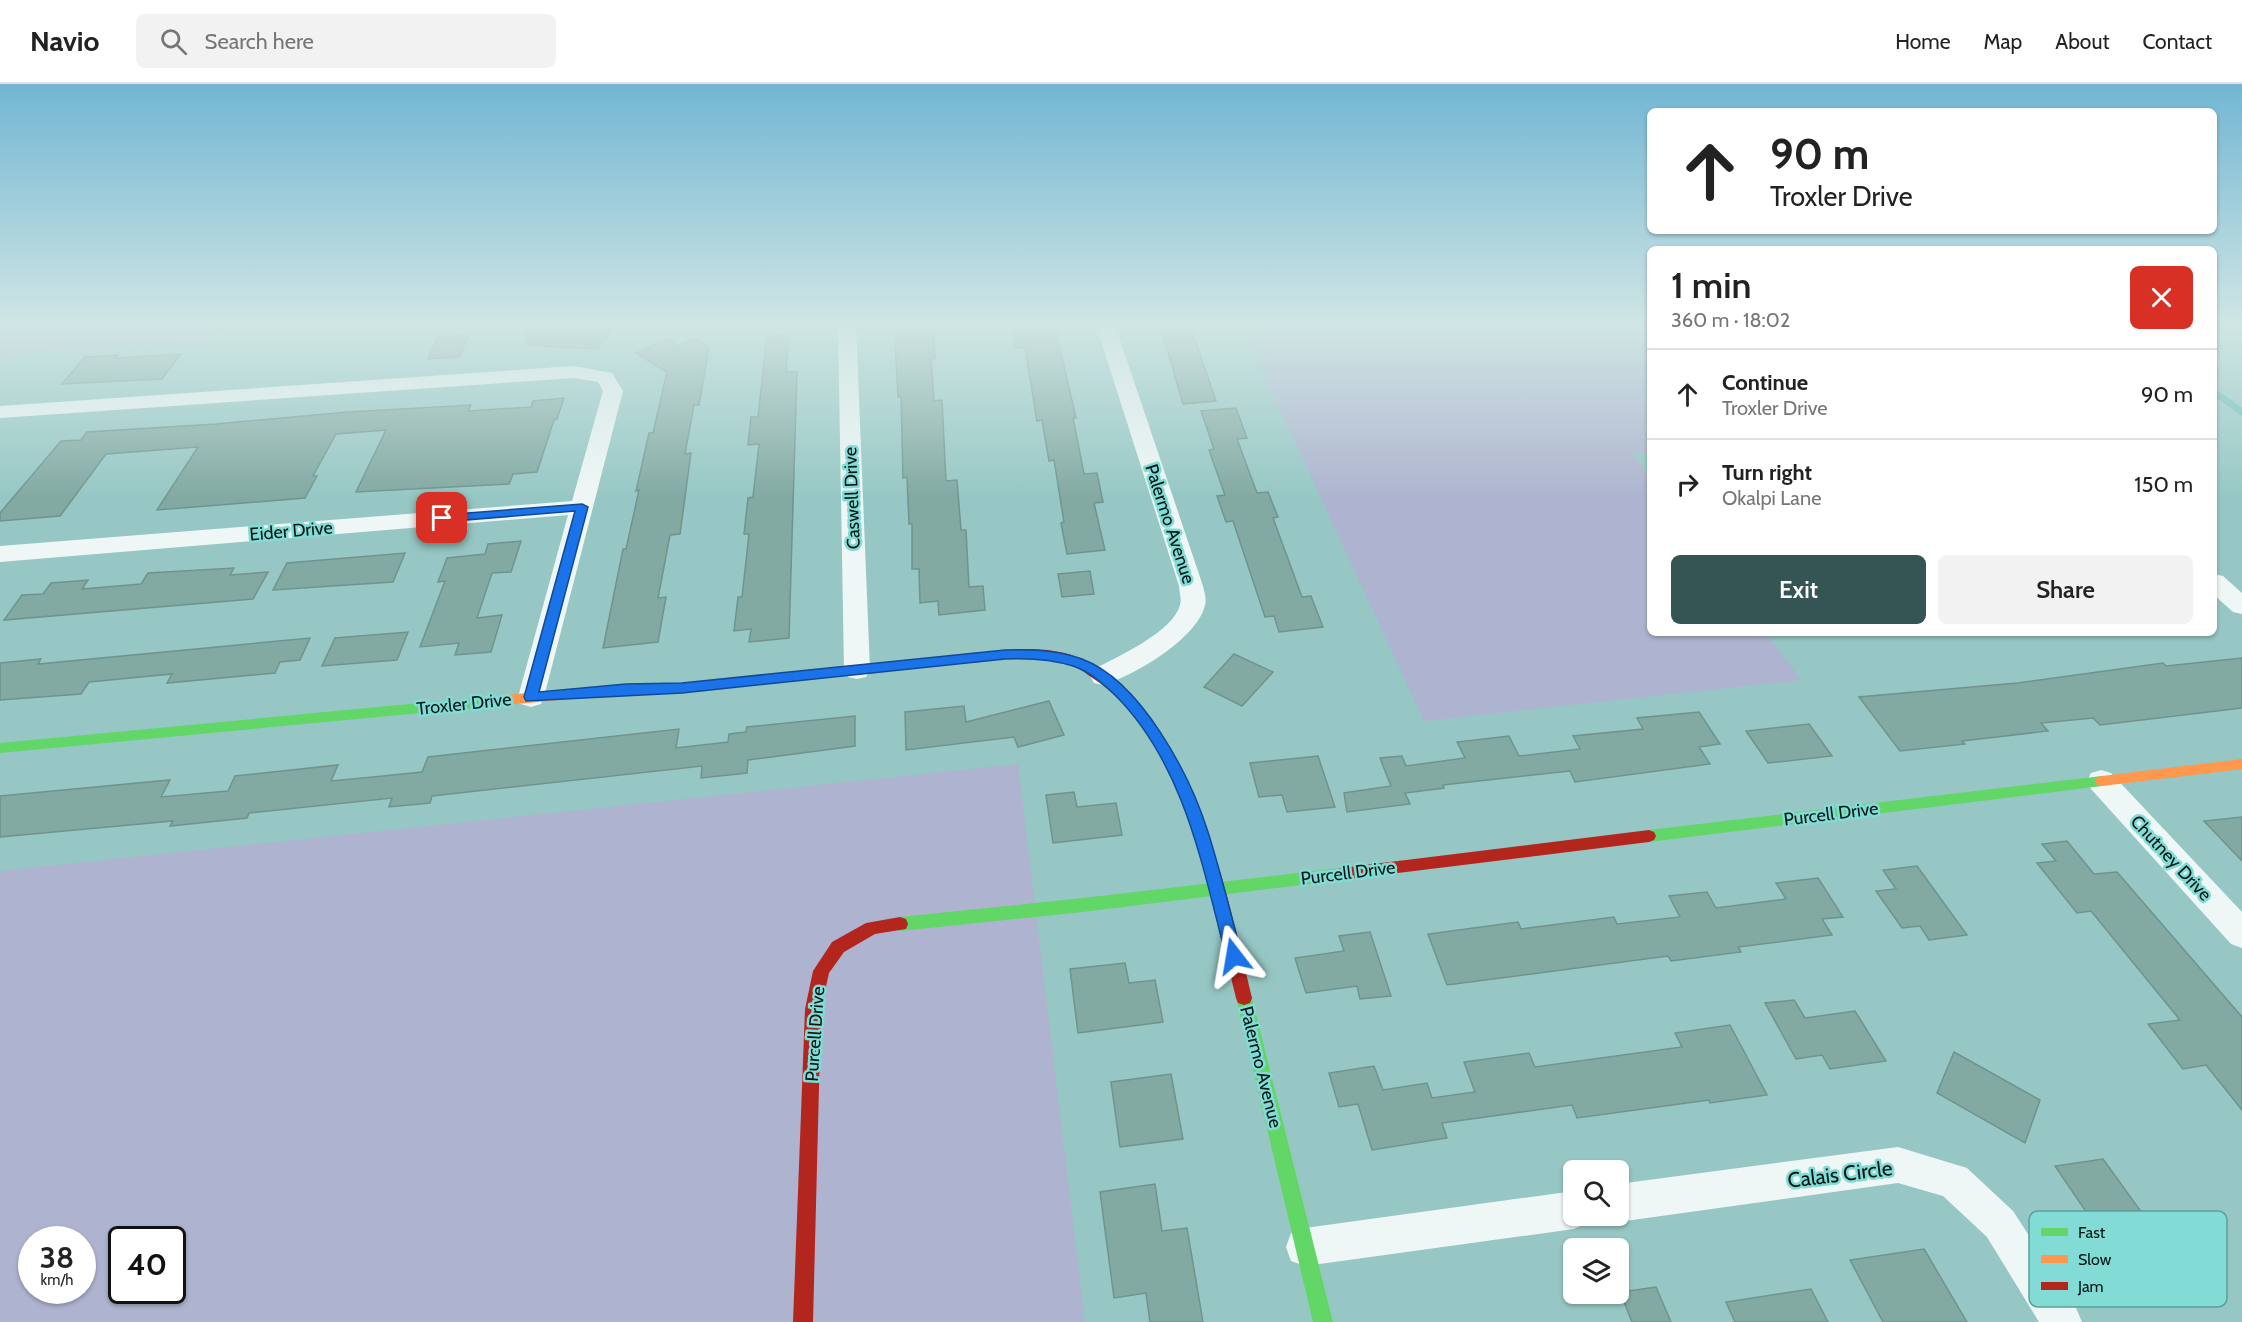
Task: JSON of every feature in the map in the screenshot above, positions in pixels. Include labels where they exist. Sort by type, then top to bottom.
[{"type":"street","points":[[0,412],[419,383]]},
{"type":"street","points":[[531,697],[614,391],[609,383]]},
{"type":"street","name":"Caswell Drive","points":[[849,383],[857,670]]},
{"type":"street","name":"Palermo Avenue","points":[[1124,383],[1191,586],[1193,605],[1184,623],[1155,646],[1103,676],[1128,700],[1149,727],[1180,780],[1200,831],[1217,888],[1323,1322]]},
{"type":"street","name":"Eider Drive","points":[[0,554],[582,507]]},
{"type":"street","points":[[2217,585],[2242,606]]},
{"type":"street","name":"Troxler Drive","points":[[0,748],[531,697],[626,689],[682,688],[1030,654],[1079,663],[1103,676]]},
{"type":"street","name":"Purcell Drive","points":[[803,1322],[813,1009],[821,971],[838,947],[872,928],[2242,764]]},
{"type":"street","name":"Chutney Drive","points":[[2100,781],[2242,934]]},
{"type":"street","name":"Calais Circle","points":[[1629,1202],[1898,1165],[1954,1181],[2000,1224],[2029,1270]]},
{"type":"street","points":[[1305,1247],[1563,1212]]},
{"type":"street","name":"Calais Circle","points":[[2053,1307],[2062,1322]]},
{"type":"shaded area","points":[[1268,383],[1647,383],[1647,454],[1633,454],[1647,473],[1647,636],[1768,636],[1801,680],[1424,721]]},
{"type":"shaded area","points":[[1018,764],[1085,1322],[0,1322],[0,871]]},
{"type":"building","points":[[665,383],[703,383],[699,405],[694,405],[685,454],[691,453],[680,534],[670,535],[658,598],[666,597],[658,642],[603,648],[623,549],[626,549],[639,490],[636,491],[649,433],[653,433]]},
{"type":"building","points":[[762,383],[797,383],[789,638],[749,642],[751,629],[734,631],[738,597],[742,597],[749,534],[744,534],[748,498],[753,497],[759,444],[748,445],[751,417],[758,417]]},
{"type":"building","points":[[897,383],[933,383],[934,401],[942,400],[946,481],[957,480],[961,530],[966,530],[969,587],[983,586],[985,610],[939,615],[938,601],[920,603],[919,569],[912,569],[912,524],[909,524],[907,477],[903,478],[901,396],[898,397]]},
{"type":"building","points":[[1031,383],[1068,383],[1076,418],[1073,418],[1084,474],[1097,473],[1103,502],[1094,503],[1105,550],[1067,554],[1054,460],[1049,461],[1042,420],[1037,421]]},
{"type":"building","points":[[1177,383],[1210,383],[1216,401],[1183,404]]},
{"type":"building","points":[[564,398],[557,419],[554,420],[537,472],[513,474],[509,484],[356,492],[386,430],[336,434],[313,476],[317,476],[305,498],[157,510],[198,447],[106,454],[60,516],[0,521],[0,513],[61,441],[81,440],[87,432],[471,405],[468,411],[531,407],[533,401]]},
{"type":"building","points":[[1236,408],[1247,438],[1237,439],[1257,493],[1268,492],[1278,517],[1273,518],[1302,597],[1311,596],[1323,627],[1279,632],[1274,616],[1265,617],[1233,521],[1226,522],[1217,496],[1225,495],[1209,450],[1214,449],[1201,411]]},
{"type":"building","points":[[521,541],[511,572],[492,573],[477,618],[502,615],[491,652],[455,655],[459,643],[420,647],[445,581],[438,582],[447,558],[485,554],[488,544]]},
{"type":"building","points":[[405,553],[393,582],[273,590],[287,563]]},
{"type":"building","points":[[234,568],[230,575],[268,572],[253,599],[4,620],[22,595],[43,594],[51,583],[88,580],[82,589],[141,584],[148,573]]},
{"type":"building","points":[[1090,571],[1094,594],[1062,597],[1058,574]]},
{"type":"building","points":[[408,632],[397,660],[322,666],[335,638]]},
{"type":"building","points":[[310,638],[300,660],[280,662],[275,673],[167,683],[172,674],[89,682],[81,694],[0,700],[0,663],[41,659],[38,664]]},
{"type":"building","points":[[1234,654],[1273,672],[1242,706],[1204,687]]},
{"type":"building","points":[[2242,658],[2242,708],[2100,725],[2093,718],[2041,723],[2048,731],[1900,751],[1859,697],[2017,683],[2163,663],[2166,666]]},
{"type":"building","points":[[1049,701],[1064,735],[1018,747],[1014,737],[906,750],[905,712],[964,706],[966,722]]},
{"type":"building","points":[[1699,712],[1720,744],[1699,747],[1710,764],[1575,782],[1570,771],[1443,785],[1444,788],[1405,793],[1410,804],[1347,812],[1344,793],[1391,786],[1380,758],[1402,756],[1406,766],[1465,758],[1457,742],[1509,736],[1519,756],[1580,749],[1573,736],[1643,729],[1637,718]]},
{"type":"building","points":[[855,716],[855,746],[748,760],[747,773],[701,778],[702,766],[432,796],[430,803],[389,807],[392,798],[249,813],[247,818],[170,826],[173,821],[0,837],[0,796],[170,780],[161,797],[228,791],[235,776],[338,765],[331,781],[422,772],[428,757],[679,729],[676,748],[728,742],[729,734],[746,732],[747,727]]},
{"type":"building","points":[[1809,724],[1832,756],[1768,763],[1746,731]]},
{"type":"building","points":[[1318,756],[1335,807],[1287,812],[1282,795],[1259,797],[1250,763]]},
{"type":"building","points":[[1074,792],[1077,807],[1116,803],[1122,835],[1053,843],[1046,795]]},
{"type":"building","points":[[2242,817],[2242,861],[2204,821]]},
{"type":"building","points":[[2067,841],[2094,874],[2117,872],[2242,1017],[2242,1110],[2206,1065],[2183,1069],[2148,1024],[2180,1020],[2091,911],[2077,913],[2037,863],[2056,861],[2042,844]]},
{"type":"building","points":[[1917,866],[1967,935],[1929,940],[1920,926],[1902,928],[1876,891],[1896,889],[1883,870]]},
{"type":"building","points":[[1818,878],[1843,917],[1822,919],[1832,935],[1738,947],[1741,952],[1671,961],[1668,956],[1447,985],[1428,934],[1518,922],[1521,929],[1614,917],[1617,924],[1680,917],[1669,896],[1707,892],[1716,908],[1786,899],[1776,883]]},
{"type":"building","points":[[1370,932],[1391,996],[1360,999],[1357,986],[1306,993],[1295,958],[1344,951],[1339,936]]},
{"type":"building","points":[[1125,963],[1129,983],[1155,980],[1163,1022],[1078,1033],[1070,969]]},
{"type":"building","points":[[1794,1000],[1805,1018],[1855,1011],[1886,1061],[1830,1069],[1822,1055],[1796,1059],[1765,1003]]},
{"type":"building","points":[[1730,1025],[1767,1095],[1710,1103],[1709,1100],[1577,1118],[1572,1105],[1442,1123],[1447,1138],[1372,1150],[1358,1104],[1339,1107],[1329,1073],[1374,1066],[1383,1090],[1427,1083],[1432,1098],[1475,1092],[1464,1062],[1529,1053],[1535,1067],[1682,1047],[1675,1033]]},
{"type":"building","points":[[1954,1052],[2040,1100],[2025,1143],[1937,1093]]},
{"type":"building","points":[[1171,1074],[1183,1139],[1120,1147],[1111,1082]]},
{"type":"building","points":[[2103,1159],[2140,1211],[2086,1211],[2055,1166]]},
{"type":"building","points":[[1155,1184],[1162,1231],[1187,1228],[1203,1322],[1150,1322],[1146,1293],[1114,1298],[1100,1192]]},
{"type":"building","points":[[1924,1249],[1967,1322],[1883,1322],[1850,1260]]},
{"type":"building","points":[[1656,1287],[1671,1322],[1632,1322],[1625,1304],[1629,1304],[1629,1291]]},
{"type":"building","points":[[1811,1289],[1828,1322],[1735,1322],[1726,1302]]},
{"type":"waterway","points":[[2217,394],[2242,412]]},
{"type":"traffic: fast","points":[[0,748],[494,701]]},
{"type":"traffic: fast","points":[[1649,836],[2102,781]]},
{"type":"traffic: fast","points":[[900,924],[1341,874]]},
{"type":"traffic: fast","points":[[1244,998],[1323,1322]]},
{"type":"traffic: slow","points":[[494,701],[626,689],[682,688],[971,658]]},
{"type":"traffic: slow","points":[[2102,781],[2242,764]]},
{"type":"traffic: jam","points":[[971,658],[1026,653],[1067,658],[1080,663],[1116,687],[1146,721],[1171,763],[1192,811],[1209,860],[1244,998]]},
{"type":"traffic: jam","points":[[1341,874],[1649,836]]},
{"type":"traffic: jam","points":[[803,1322],[813,1009],[821,971],[838,947],[872,928],[900,924]]},
{"type":"route","points":[[442,518],[582,507],[531,697],[626,689],[682,688],[1005,654],[1055,657],[1079,663],[1103,676],[1128,700],[1149,727],[1180,780],[1200,831],[1234,956]]}]
